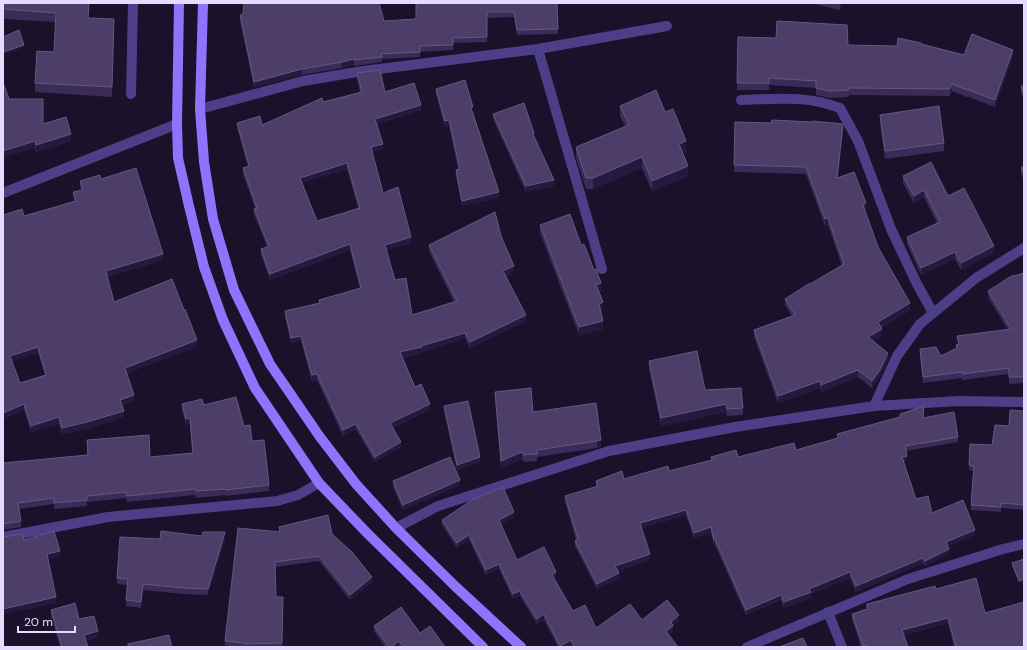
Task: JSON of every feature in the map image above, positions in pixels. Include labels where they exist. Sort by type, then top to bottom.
[{"type":"main road","points":[[179,3],[176,124],[178,158],[204,267],[223,320],[255,388],[319,483],[368,534],[484,647]]},
{"type":"main road","points":[[203,3],[200,109],[204,162],[213,219],[234,290],[270,364],[320,437],[356,484],[396,528],[456,587],[521,647]]},
{"type":"street","points":[[131,94],[133,3]]},
{"type":"street","points":[[200,109],[303,81],[363,71],[538,49],[667,26]]},
{"type":"street","points":[[538,49],[602,269]]},
{"type":"street","points":[[741,100],[800,98],[825,102],[840,108],[858,141],[891,229],[933,314]]},
{"type":"street","points":[[3,193],[176,124]]},
{"type":"street","points":[[874,406],[897,356],[920,324],[976,278],[1024,248]]},
{"type":"street","points":[[396,528],[438,506],[609,451],[735,427],[874,406],[959,401],[1024,402]]},
{"type":"street","points":[[3,537],[108,517],[277,501],[298,495],[319,483]]},
{"type":"street","points":[[747,647],[908,578],[1024,544]]},
{"type":"street","points":[[828,612],[842,647]]},
{"type":"building","points":[[3,3],[89,3],[88,18],[114,19],[112,87],[35,83],[37,51],[54,52],[56,13],[3,9]]},
{"type":"building","points":[[244,3],[379,3],[384,21],[416,19],[416,3],[557,3],[558,29],[517,30],[514,12],[487,12],[487,37],[453,38],[453,45],[420,46],[420,52],[381,54],[382,57],[354,59],[302,69],[254,82],[240,15],[243,14]]},
{"type":"building","points":[[777,21],[847,25],[848,45],[897,46],[898,38],[964,55],[972,34],[1013,50],[995,100],[952,84],[950,89],[849,88],[849,90],[830,91],[816,88],[816,81],[769,78],[769,83],[737,83],[738,37],[776,38]]},
{"type":"building","points":[[19,30],[24,45],[3,52],[3,37]]},
{"type":"building","points":[[380,70],[385,92],[414,83],[421,105],[375,119],[383,144],[371,147],[383,193],[398,187],[411,237],[385,245],[395,280],[406,278],[412,315],[457,301],[429,245],[495,212],[501,236],[514,266],[503,271],[526,315],[470,342],[465,333],[421,346],[422,347],[400,352],[415,387],[421,384],[430,404],[390,423],[401,442],[375,457],[356,424],[343,430],[317,374],[312,375],[301,336],[291,338],[285,311],[320,303],[319,300],[361,288],[350,244],[270,274],[261,249],[269,246],[254,209],[257,208],[243,168],[249,166],[237,123],[260,116],[262,125],[322,98],[323,102],[362,92],[357,73]],"holes":[[[347,163],[360,208],[317,221],[300,178]]]},
{"type":"building","points":[[465,80],[473,107],[471,108],[499,192],[462,201],[456,170],[460,169],[449,120],[445,121],[436,89]]},
{"type":"building","points":[[3,82],[9,99],[43,99],[43,124],[66,117],[71,134],[36,145],[35,141],[3,151]]},
{"type":"building","points":[[1024,85],[1024,92],[1021,87]]},
{"type":"building","points":[[656,90],[665,112],[673,109],[686,141],[679,144],[688,166],[652,181],[642,157],[593,178],[586,178],[576,147],[629,125],[620,106]]},
{"type":"building","points":[[524,103],[534,133],[533,134],[554,180],[526,186],[493,114]]},
{"type":"building","points":[[939,106],[944,143],[885,151],[880,115]]},
{"type":"building","points":[[772,120],[812,121],[843,124],[837,178],[854,172],[866,203],[863,205],[878,247],[910,303],[878,322],[882,329],[868,337],[888,353],[880,370],[872,381],[858,370],[821,385],[820,381],[778,396],[754,330],[795,315],[785,299],[844,264],[828,218],[825,219],[806,167],[734,165],[735,122],[771,123]]},
{"type":"building","points":[[931,162],[948,196],[964,188],[994,246],[961,263],[955,252],[921,268],[907,237],[940,222],[924,190],[914,196],[903,176]]},
{"type":"building","points":[[1024,166],[1024,173],[1021,168]]},
{"type":"building","points":[[136,168],[163,254],[106,271],[114,302],[172,279],[197,340],[125,368],[134,395],[120,400],[124,411],[62,428],[59,417],[31,426],[24,404],[3,413],[3,215],[22,209],[24,216],[76,201],[73,192],[83,190],[80,181],[100,175],[101,179]],"holes":[[[38,347],[46,375],[20,383],[10,356]]]},
{"type":"building","points":[[570,214],[581,245],[584,244],[594,270],[596,269],[601,283],[596,285],[603,302],[599,304],[603,321],[579,327],[540,225]]},
{"type":"building","points":[[1024,273],[1024,377],[1009,377],[1009,368],[923,377],[920,349],[936,347],[941,356],[957,348],[956,345],[959,344],[957,336],[1011,329],[988,291],[1013,275]]},
{"type":"building","points":[[697,351],[705,390],[741,388],[743,408],[727,409],[726,404],[661,418],[649,361]]},
{"type":"building","points":[[531,388],[533,412],[596,403],[601,440],[537,450],[537,454],[524,455],[522,452],[501,461],[495,392]]},
{"type":"building","points":[[236,397],[244,426],[250,425],[252,441],[264,440],[269,485],[226,490],[196,491],[195,489],[127,496],[126,492],[87,496],[87,500],[54,503],[54,498],[18,503],[21,521],[3,524],[3,463],[88,455],[87,440],[149,435],[150,457],[193,453],[190,418],[186,419],[182,404],[202,399],[204,405]]},
{"type":"building","points":[[468,401],[480,457],[457,465],[444,406]]},
{"type":"building","points":[[924,406],[923,418],[954,412],[958,437],[905,446],[907,456],[902,457],[916,499],[928,496],[932,513],[963,500],[975,530],[946,542],[949,549],[925,561],[923,558],[856,586],[850,572],[809,589],[811,592],[784,602],[781,595],[746,610],[715,539],[714,540],[711,527],[694,533],[686,510],[640,523],[650,554],[615,566],[619,573],[597,584],[575,541],[578,539],[565,496],[598,486],[596,481],[622,471],[624,479],[668,466],[669,471],[712,460],[711,457],[736,450],[738,457],[794,443],[796,450],[838,438],[837,434],[900,417],[900,414]]},
{"type":"building","points":[[1010,410],[1024,411],[1024,505],[1001,503],[1001,507],[971,505],[974,466],[969,465],[970,444],[992,445],[995,425],[1009,426]]},
{"type":"building","points":[[450,457],[460,480],[403,505],[393,481]]},
{"type":"building","points":[[503,487],[514,512],[499,520],[517,560],[544,547],[556,572],[552,575],[573,611],[585,605],[596,628],[630,604],[642,620],[667,600],[679,615],[671,622],[673,626],[666,631],[678,647],[575,647],[571,640],[560,646],[544,614],[537,619],[520,591],[513,594],[499,564],[486,570],[469,535],[457,543],[442,520],[472,500]]},
{"type":"building","points":[[328,515],[332,534],[352,552],[372,577],[350,595],[319,556],[275,562],[276,597],[283,597],[282,643],[244,644],[225,641],[238,528],[280,532],[279,527]]},
{"type":"building","points":[[54,531],[60,551],[47,554],[56,597],[3,609],[3,537],[23,534],[24,540]]},
{"type":"building","points":[[161,531],[202,536],[203,532],[225,532],[208,589],[143,584],[141,602],[126,600],[128,579],[117,578],[120,537],[160,539]]},
{"type":"building","points":[[1024,559],[1024,579],[1019,581],[1012,563]]},
{"type":"building","points":[[976,578],[985,613],[1024,602],[1024,647],[956,647],[948,618],[902,630],[908,647],[863,646],[852,614],[867,609],[867,604],[935,586],[936,589]]},
{"type":"building","points":[[75,603],[79,619],[94,616],[98,631],[84,635],[88,647],[62,647],[51,610]]},
{"type":"building","points":[[401,607],[420,633],[430,626],[445,647],[404,647],[399,641],[389,647],[374,626]]},
{"type":"building","points":[[169,635],[172,647],[128,647],[128,644]]},
{"type":"building","points":[[803,638],[807,647],[779,647]]}]
